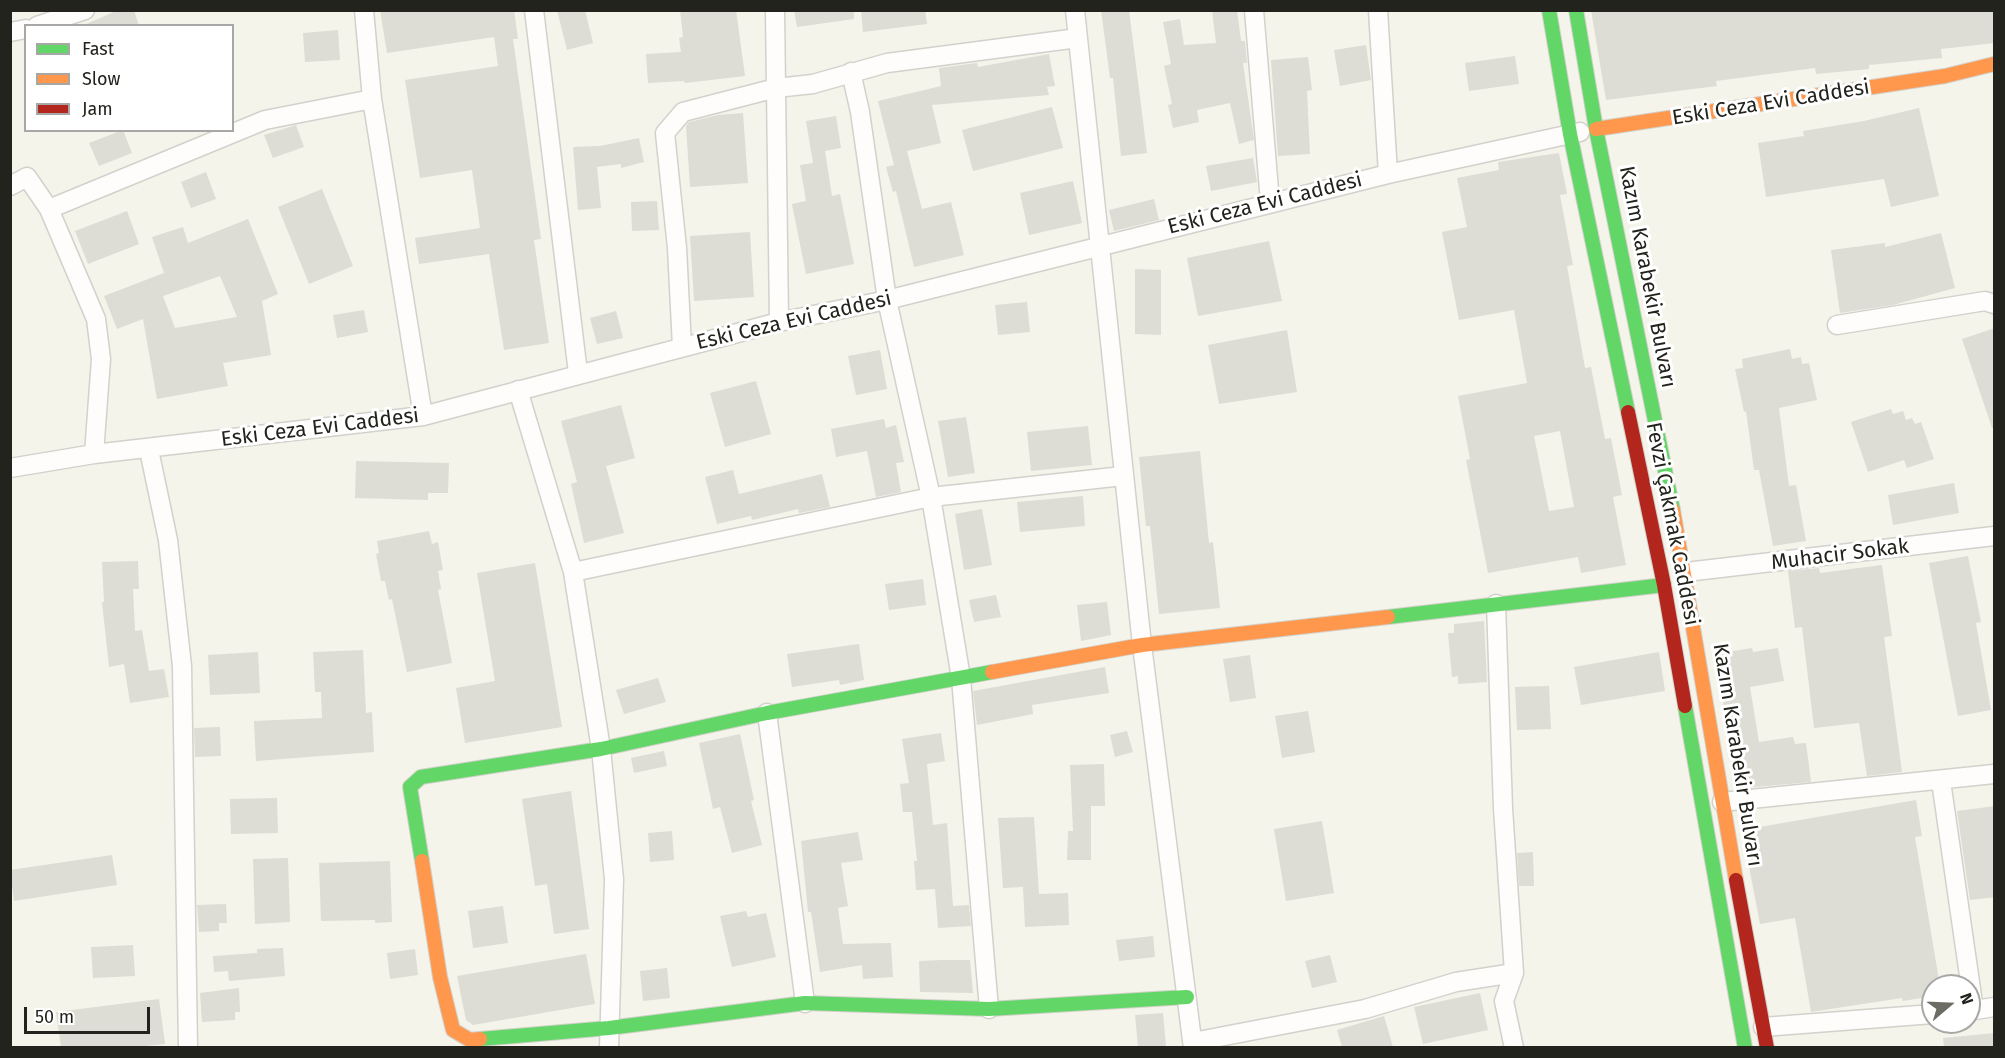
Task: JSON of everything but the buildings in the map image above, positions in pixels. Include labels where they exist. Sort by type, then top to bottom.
[{"type":"street","points":[[43,24],[86,10]]},
{"type":"street","points":[[364,10],[372,99],[423,416]]},
{"type":"street","points":[[534,10],[578,373]]},
{"type":"street","points":[[775,10],[779,322]]},
{"type":"street","points":[[1075,10],[1102,246],[1123,476],[1142,645],[1193,1045],[1365,1009],[1456,982],[1514,973]]},
{"type":"street","points":[[1254,10],[1270,202]]},
{"type":"street","points":[[1378,10],[1388,174]]},
{"type":"street","name":"Fevzi Çakmak Caddesi","points":[[1549,10],[1570,134],[1664,585],[1745,1047]]},
{"type":"street","name":"Kazım Karabekir Bulvarı","points":[[1576,10],[1596,129],[1686,572],[1722,802],[1767,1047]]},
{"type":"street","points":[[682,347],[677,248],[665,134],[683,112],[776,88],[813,84],[887,63],[1078,38]]},
{"type":"street","name":"Eski Ceza Evi Caddesi","points":[[11,466],[94,454],[149,450],[423,416],[578,373],[779,322],[886,300],[1388,174],[1596,129],[1945,76],[1995,64]]},
{"type":"street","points":[[851,72],[860,112],[886,300],[931,497],[961,678],[989,1009]]},
{"type":"street","name":"Eski Ceza Evi Caddesi","points":[[1945,76],[1995,75]]},
{"type":"street","points":[[49,209],[265,120],[372,99]]},
{"type":"street","points":[[10,186],[27,177],[49,209],[96,319],[101,358],[94,454]]},
{"type":"street","points":[[1837,325],[1985,301],[1995,304]]},
{"type":"street","points":[[518,390],[573,572],[602,749],[614,879],[609,1047]]},
{"type":"street","points":[[149,450],[168,540],[182,666],[188,1047]]},
{"type":"street","points":[[573,572],[931,497],[1123,476]]},
{"type":"street","name":"Muhacir Sokak","points":[[1686,572],[1995,536]]},
{"type":"street","points":[[1187,997],[989,1009],[805,1003],[609,1028],[470,1040],[453,1030],[440,977],[410,787],[421,777],[602,749],[766,713],[1142,645],[1664,585]]},
{"type":"street","points":[[1496,604],[1503,808],[1514,973],[1504,1001],[1514,1047]]},
{"type":"street","points":[[766,713],[805,1003]]},
{"type":"street","points":[[1722,802],[1995,774]]},
{"type":"street","points":[[1941,781],[1967,974]]},
{"type":"street","points":[[1763,1027],[1921,1015]]},
{"type":"traffic: fast","points":[[1549,10],[1570,134],[1628,412]]},
{"type":"traffic: fast","points":[[1576,10],[1596,129],[1673,510]]},
{"type":"traffic: fast","points":[[1388,617],[1664,585]]},
{"type":"traffic: fast","points":[[422,861],[410,787],[421,777],[601,749],[767,713],[992,672]]},
{"type":"traffic: fast","points":[[1685,706],[1745,1048]]},
{"type":"traffic: fast","points":[[480,1039],[609,1028],[805,1003],[989,1009],[1187,997]]},
{"type":"traffic: slow","points":[[1596,129],[1945,76],[1994,64]]},
{"type":"traffic: slow","points":[[1673,510],[1736,880]]},
{"type":"traffic: slow","points":[[992,672],[1142,645],[1388,617]]},
{"type":"traffic: slow","points":[[422,861],[440,977],[453,1030],[470,1040],[480,1039]]},
{"type":"traffic: jam","points":[[1628,412],[1664,585],[1685,706]]},
{"type":"traffic: jam","points":[[1736,880],[1767,1048]]}]
